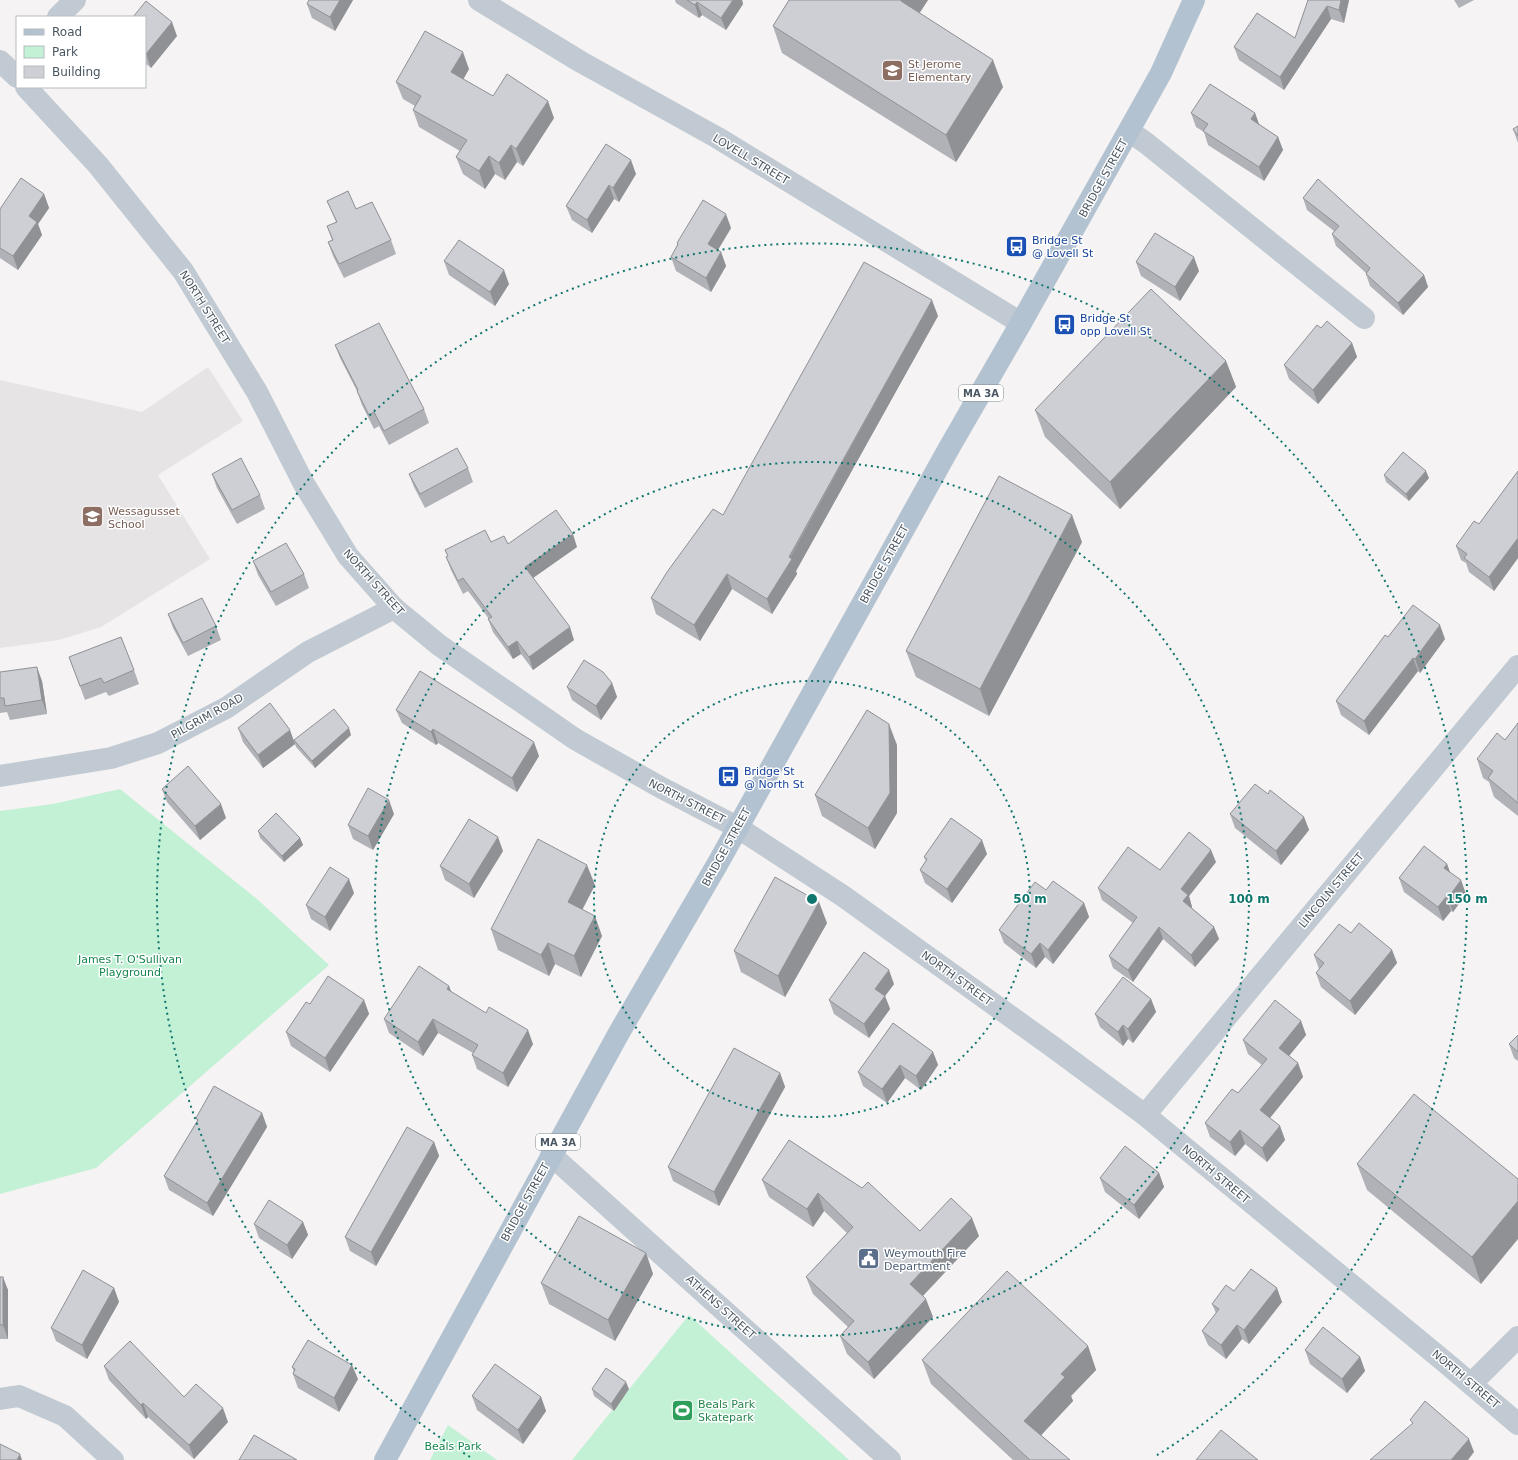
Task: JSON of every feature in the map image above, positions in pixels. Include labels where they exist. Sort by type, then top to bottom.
[{"type":"main road","name":"BRIDGE STREET","points":[[385,1460],[620,1031],[738,827],[949,448],[1129,131],[1161,73],[1194,0]]},
{"type":"street","points":[[59,16],[75,0]]},
{"type":"street","name":"LOVELL STREET","points":[[479,0],[581,62],[718,138],[1021,323]]},
{"type":"street","name":"NORTH STREET","points":[[27,88],[98,165],[183,271],[257,392],[304,484],[348,556],[394,608],[439,645],[575,739],[660,787],[738,827],[843,896],[1053,1047],[1145,1115],[1518,1424]]},
{"type":"street","name":"BRIDGE STREET","points":[[1129,131],[1364,318]]},
{"type":"street","name":"PILGRIM ROAD","points":[[0,776],[111,758],[158,743],[226,708],[308,652],[394,608]]},
{"type":"street","name":"LINCOLN STREET","points":[[1145,1115],[1518,666]]},
{"type":"street","name":"ATHENS STREET","points":[[551,1155],[890,1460]]},
{"type":"street","points":[[1471,1384],[1518,1337]]},
{"type":"street","points":[[0,1399],[20,1396],[65,1416],[113,1460]]},
{"type":"shaded area","name":"Wessagusset School","points":[[208,367],[243,421],[158,475],[210,559],[101,627],[59,640],[0,648],[0,380],[142,412]]},
{"type":"green space","name":"James T. O'Sullivan Playground","points":[[120,789],[257,899],[329,965],[96,1168],[0,1194],[0,811],[53,804]]},
{"type":"green space","points":[[689,1315],[849,1460],[572,1460]]},
{"type":"green space","name":"Beals Park","points":[[448,1425],[497,1460],[430,1460]]},
{"type":"building","points":[[309,0],[340,0],[330,17],[307,4]]},
{"type":"building","points":[[687,0],[733,0],[721,18],[697,2],[695,5]]},
{"type":"building","name":"St Jerome Elementary","points":[[789,0],[901,0],[993,60],[946,135],[773,26]]},
{"type":"building","points":[[1308,0],[1341,0],[1339,10],[1327,6],[1280,77],[1234,47],[1257,13],[1295,38]]},
{"type":"building","points":[[146,1],[172,22],[146,54],[146,16],[134,16]]},
{"type":"building","points":[[425,31],[463,52],[451,72],[493,96],[507,74],[548,101],[516,149],[511,145],[499,163],[489,156],[479,171],[456,157],[467,140],[413,110],[421,96],[396,82]]},
{"type":"building","points":[[1210,84],[1255,113],[1251,119],[1278,137],[1259,167],[1203,131],[1208,124],[1191,113]]},
{"type":"building","points":[[1518,126],[1518,136],[1513,129]]},
{"type":"building","points":[[606,144],[631,160],[613,188],[609,185],[587,220],[566,206]]},
{"type":"building","points":[[21,178],[44,194],[29,216],[37,222],[13,256],[0,248],[0,209]]},
{"type":"building","points":[[1318,179],[1424,275],[1398,303],[1366,274],[1370,268],[1332,234],[1339,226],[1303,198]]},
{"type":"building","points":[[348,191],[356,209],[372,202],[391,240],[339,264],[328,242],[333,240],[327,226],[337,222],[327,201]]},
{"type":"building","points":[[703,200],[726,214],[708,244],[721,252],[706,278],[671,257],[678,244],[677,243]]},
{"type":"building","points":[[1155,233],[1194,257],[1175,287],[1136,262]]},
{"type":"building","points":[[459,240],[504,270],[490,292],[444,261]]},
{"type":"building","points":[[864,262],[932,300],[789,557],[792,559],[767,599],[727,574],[694,625],[651,598],[667,572],[713,509],[723,515]]},
{"type":"building","points":[[1151,289],[1226,361],[1110,482],[1035,410]]},
{"type":"building","points":[[1327,321],[1352,343],[1313,390],[1284,365],[1317,325],[1321,328]]},
{"type":"building","points":[[379,323],[424,409],[384,431],[374,412],[369,415],[335,345]]},
{"type":"building","points":[[457,448],[468,468],[420,494],[409,474]]},
{"type":"building","points":[[1403,452],[1426,471],[1406,494],[1384,475]]},
{"type":"building","points":[[241,458],[260,495],[232,510],[212,474]]},
{"type":"building","points":[[1518,471],[1518,538],[1489,577],[1464,558],[1467,554],[1456,546],[1474,521],[1479,524]]},
{"type":"building","points":[[999,476],[1072,515],[980,689],[906,651]]},
{"type":"building","points":[[556,510],[573,534],[525,567],[570,627],[529,657],[517,641],[508,647],[488,619],[492,617],[463,578],[458,581],[446,557],[448,556],[445,550],[485,530],[491,542],[504,536],[508,544]]},
{"type":"building","points":[[286,543],[304,574],[271,592],[253,561]]},
{"type":"building","points":[[202,598],[216,626],[183,643],[168,614]]},
{"type":"building","points":[[1413,605],[1440,625],[1415,659],[1413,658],[1364,721],[1336,701],[1385,635],[1388,637]]},
{"type":"building","points":[[121,637],[134,670],[104,683],[101,678],[80,686],[69,657]]},
{"type":"building","points":[[584,660],[603,672],[612,683],[596,706],[567,687]]},
{"type":"building","points":[[37,667],[42,700],[5,706],[4,698],[0,698],[0,672]]},
{"type":"building","points":[[420,671],[534,742],[512,778],[433,729],[431,732],[396,710]]},
{"type":"building","points":[[270,703],[290,730],[258,755],[238,728]]},
{"type":"building","points":[[334,709],[349,728],[312,761],[294,740]]},
{"type":"building","points":[[867,710],[889,724],[890,793],[868,828],[815,795]]},
{"type":"building","points":[[1518,723],[1518,803],[1488,778],[1493,771],[1477,759],[1497,733],[1505,740]]},
{"type":"building","points":[[188,766],[221,804],[195,826],[162,789]]},
{"type":"building","points":[[1255,784],[1268,794],[1270,790],[1304,817],[1276,851],[1230,814]]},
{"type":"building","points":[[368,788],[389,800],[368,836],[348,825]]},
{"type":"building","points":[[276,813],[300,838],[282,856],[258,831]]},
{"type":"building","points":[[951,818],[982,840],[947,889],[920,870],[927,859],[924,857]]},
{"type":"building","points":[[469,819],[498,837],[469,884],[440,866]]},
{"type":"building","points":[[1189,832],[1211,850],[1181,889],[1188,895],[1183,901],[1214,927],[1191,955],[1159,927],[1128,970],[1109,956],[1137,917],[1098,888],[1128,847],[1160,870]]},
{"type":"building","points":[[538,839],[587,865],[568,902],[595,916],[574,956],[548,943],[541,955],[491,929]]},
{"type":"building","points":[[1424,846],[1447,864],[1444,868],[1461,880],[1448,898],[1446,897],[1438,907],[1399,878]]},
{"type":"building","points":[[330,867],[349,879],[325,917],[306,905]]},
{"type":"building","points":[[775,877],[819,902],[778,976],[734,951]]},
{"type":"building","points":[[1053,881],[1084,903],[1048,950],[1040,943],[1031,954],[999,930],[1035,882],[1046,890]]},
{"type":"building","points":[[1359,923],[1392,950],[1350,1001],[1316,973],[1324,963],[1314,955],[1339,924],[1351,933]]},
{"type":"building","points":[[864,952],[889,970],[875,989],[885,996],[864,1024],[829,1000]]},
{"type":"building","points":[[419,966],[449,986],[447,989],[486,1013],[489,1007],[528,1030],[503,1073],[472,1055],[478,1045],[433,1019],[418,1042],[384,1019]]},
{"type":"building","points":[[328,976],[364,1000],[325,1058],[286,1032],[306,1002],[310,1004]]},
{"type":"building","points":[[1123,977],[1151,999],[1128,1029],[1123,1025],[1118,1032],[1095,1014]]},
{"type":"building","points":[[1275,1000],[1301,1021],[1279,1048],[1298,1063],[1260,1110],[1280,1126],[1262,1148],[1240,1130],[1230,1142],[1205,1123],[1232,1089],[1238,1093],[1267,1059],[1243,1040]]},
{"type":"building","points":[[893,1023],[933,1052],[916,1076],[900,1065],[882,1089],[858,1072]]},
{"type":"building","points":[[1518,1035],[1518,1052],[1509,1044]]},
{"type":"building","points":[[734,1048],[780,1073],[714,1192],[668,1167]]},
{"type":"building","points":[[214,1086],[262,1113],[207,1203],[164,1176],[198,1120],[196,1118]]},
{"type":"building","points":[[1414,1094],[1518,1179],[1518,1201],[1472,1257],[1357,1164]]},
{"type":"building","points":[[407,1127],[434,1142],[371,1252],[345,1237]]},
{"type":"building","points":[[789,1140],[862,1188],[868,1182],[920,1231],[951,1198],[972,1218],[910,1284],[926,1299],[868,1362],[840,1336],[854,1321],[806,1277],[853,1227],[818,1193],[807,1209],[762,1180]]},
{"type":"building","points":[[1125,1146],[1159,1173],[1134,1205],[1100,1178]]},
{"type":"building","points":[[269,1200],[303,1222],[287,1245],[254,1224]]},
{"type":"building","points":[[579,1216],[646,1253],[608,1320],[541,1283]]},
{"type":"building","points":[[1251,1269],[1277,1288],[1244,1330],[1237,1325],[1221,1345],[1202,1331],[1219,1309],[1212,1304],[1226,1285],[1234,1291]]},
{"type":"building","points":[[83,1270],[114,1288],[82,1345],[51,1328]]},
{"type":"building","points":[[1007,1271],[1088,1346],[1061,1374],[1065,1377],[1024,1421],[1070,1460],[1030,1460],[922,1360]]},
{"type":"building","points":[[0,1277],[3,1277],[3,1325],[0,1325]]},
{"type":"building","points":[[1323,1327],[1360,1357],[1342,1379],[1305,1350]]},
{"type":"building","points":[[308,1340],[352,1365],[334,1398],[293,1374],[295,1369],[292,1367]]},
{"type":"building","points":[[130,1341],[184,1397],[196,1384],[223,1408],[189,1445],[143,1403],[141,1405],[104,1366]]},
{"type":"building","points":[[495,1364],[541,1397],[518,1430],[472,1396]]},
{"type":"building","points":[[606,1368],[626,1382],[611,1404],[592,1389]]},
{"type":"building","points":[[1425,1401],[1469,1439],[1451,1460],[1370,1460],[1413,1423],[1410,1420]]},
{"type":"building","points":[[1221,1430],[1258,1460],[1196,1460]]},
{"type":"building","points":[[254,1435],[297,1460],[239,1460]]},
{"type":"building","points":[[0,1444],[20,1454],[17,1460],[0,1460]]},
{"type":"place","name":"St Jerome Elementary","points":[[893,70]]},
{"type":"place","name":"Bridge St @ Lovell St","points":[[1016,246]]},
{"type":"place","name":"Bridge St opp Lovell St","points":[[1065,324]]},
{"type":"place","name":"Wessagusset School","points":[[92,517]]},
{"type":"place","name":"Bridge St @ North St","points":[[728,777]]},
{"type":"place","name":"Weymouth Fire Department","points":[[868,1259]]},
{"type":"place","name":"Beals Park Skatepark","points":[[683,1410]]}]
